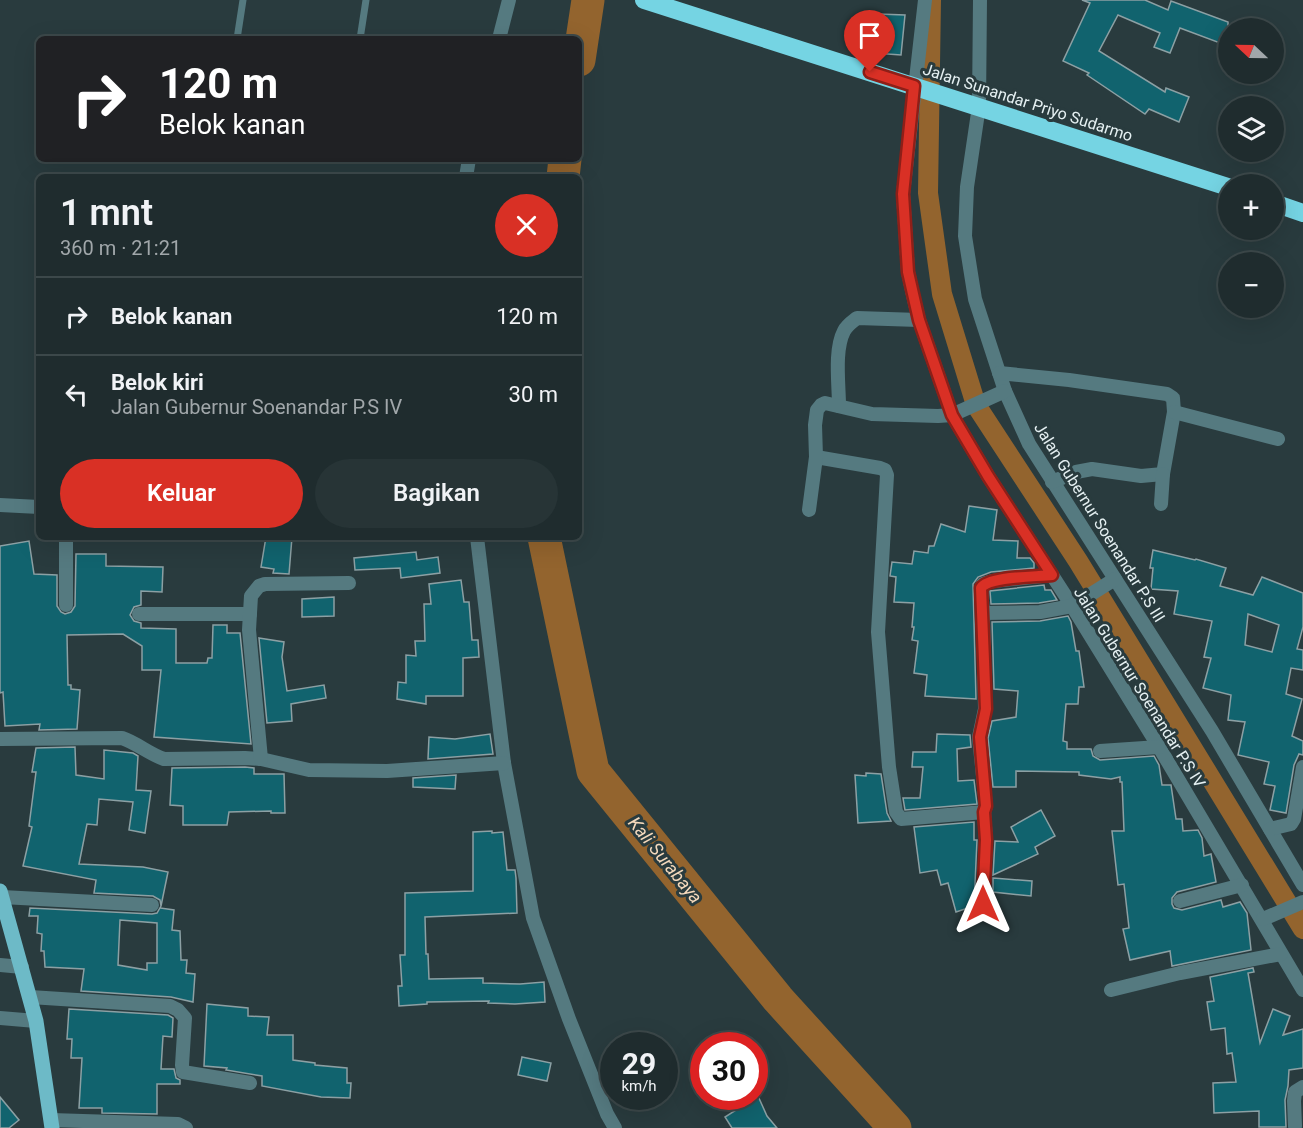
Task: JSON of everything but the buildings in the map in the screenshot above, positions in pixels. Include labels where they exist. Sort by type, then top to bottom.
[{"type":"highway","name":"Jalan Sunandar Priyo Sudarmo","points":[[644,0],[1218,184]]},
{"type":"highway","points":[[1284,206],[1303,213]]},
{"type":"main road","points":[[1,894],[36,1021],[52,1124]]},
{"type":"street","points":[[500,36],[509,0]]},
{"type":"street","name":"Jalan Gubernur Soenandar P.S IV","points":[[925,0],[918,87],[903,194],[908,272],[919,320],[955,413],[988,476],[1052,575],[1075,604],[1242,885],[1266,917],[1281,954],[1303,990]]},
{"type":"street","name":"Jalan Gubernur Soenandar P.S III","points":[[980,0],[966,187],[965,236],[975,299],[1005,391],[1029,444],[1111,581],[1212,731],[1303,885]]},
{"type":"street","points":[[839,406],[839,347],[844,330],[857,318],[919,320]]},
{"type":"street","points":[[999,374],[1069,380],[1167,394],[1173,399],[1174,412],[1163,474],[1161,504]]},
{"type":"street","points":[[809,510],[816,457],[815,425],[820,405],[825,403],[872,414],[938,416],[955,413],[1005,391]]},
{"type":"street","points":[[1174,412],[1278,440]]},
{"type":"street","points":[[816,457],[880,468],[885,470],[887,475],[878,632],[889,767],[898,816],[901,819],[984,812]]},
{"type":"street","points":[[1052,482],[1092,469],[1141,476],[1163,474]]},
{"type":"street","points":[[0,505],[36,507]]},
{"type":"street","points":[[66,540],[66,605]]},
{"type":"street","points":[[477,540],[504,764],[533,918],[569,1018],[607,1114],[615,1128]]},
{"type":"street","points":[[983,904],[986,840],[984,812],[986,806],[980,737],[986,709],[981,593],[984,584],[993,580],[1052,575]]},
{"type":"street","points":[[983,613],[1040,612],[1075,604],[1111,581]]},
{"type":"street","points":[[261,759],[249,630],[251,596],[259,586],[265,584],[349,583]]},
{"type":"street","points":[[139,614],[250,614]]},
{"type":"street","points":[[0,740],[122,738],[164,759],[261,759],[309,770],[387,771],[504,764]]},
{"type":"street","points":[[1100,751],[1159,747]]},
{"type":"street","points":[[1270,829],[1291,824],[1294,819],[1303,767]]},
{"type":"street","points":[[1180,901],[1242,885]]},
{"type":"street","points":[[1,894],[152,905]]},
{"type":"street","points":[[1266,917],[1302,903]]},
{"type":"street","points":[[1111,990],[1180,973],[1281,954]]},
{"type":"street","points":[[0,966],[22,967]]},
{"type":"street","points":[[30,997],[170,1006],[178,1010],[185,1018],[183,1072],[250,1083]]},
{"type":"street","points":[[0,1018],[36,1021]]},
{"type":"street","points":[[1295,1126],[1295,1092],[1303,1087]]},
{"type":"street","points":[[52,1124],[178,1125],[186,1128]]},
{"type":"lane","points":[[237,36],[243,0]]},
{"type":"lane","points":[[360,36],[366,0]]},
{"type":"waterway","name":"Kali Surabaya","points":[[582,40],[588,0]]},
{"type":"waterway","points":[[931,0],[928,193],[942,294],[976,405],[1078,561],[1303,929]]},
{"type":"waterway","name":"Kali Surabaya","points":[[563,174],[565,162]]},
{"type":"waterway","name":"Kali Surabaya","points":[[545,540],[593,771],[778,999],[895,1128]]},
{"type":"route","points":[[870,72],[914,86],[903,194],[908,272],[919,320],[952,415],[988,476],[1052,575],[993,580],[981,588],[986,709],[980,737],[986,806],[984,812],[986,840],[983,904]]}]
